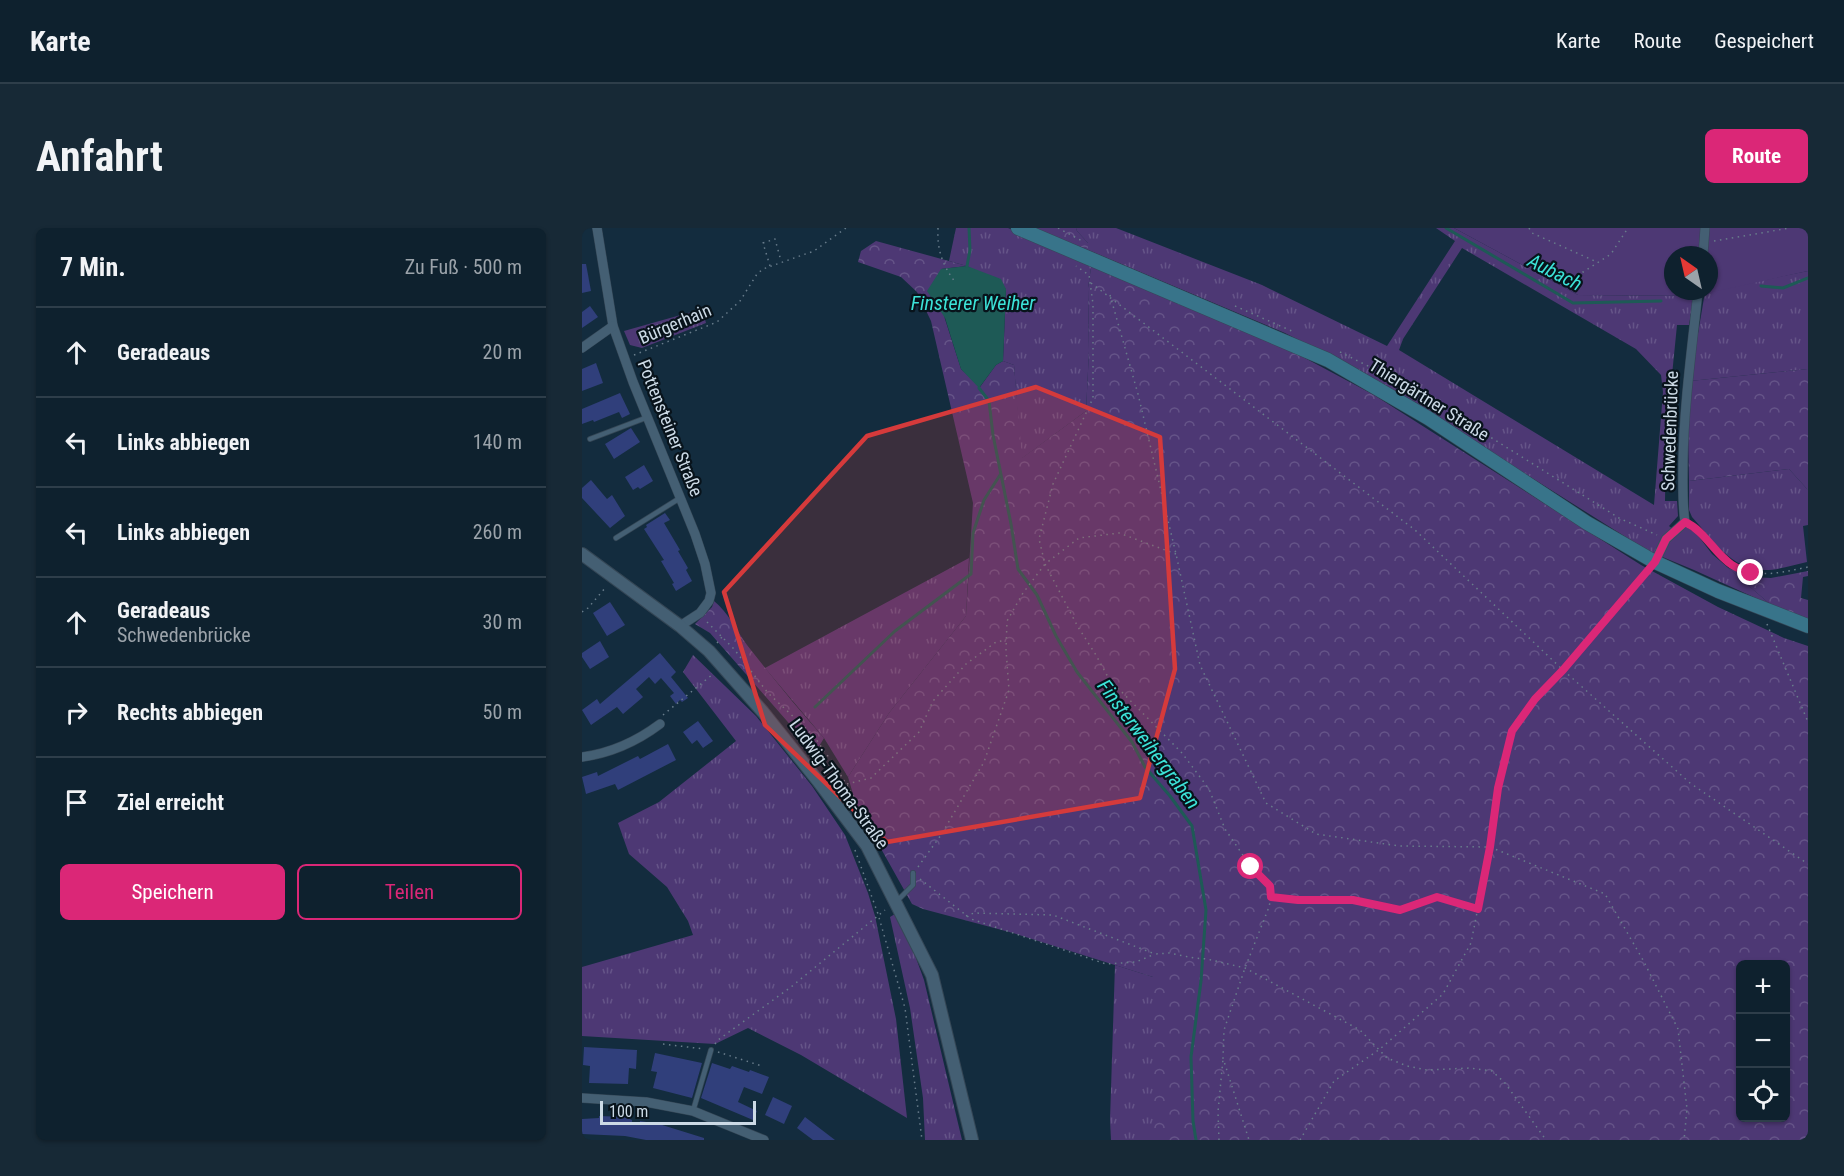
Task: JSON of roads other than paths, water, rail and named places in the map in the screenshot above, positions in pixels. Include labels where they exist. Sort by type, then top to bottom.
[{"type":"main road","name":"Thiergärtner Straße","points":[[1018,228],[1328,360],[1428,418],[1587,523],[1655,562],[1760,608],[1808,626]]},
{"type":"street","name":"Pottensteiner Straße","points":[[597,228],[614,326],[705,564],[711,593],[709,601],[700,614],[680,626]]},
{"type":"street","points":[[1703,246],[1705,228]]},
{"type":"street","name":"Schwedenbrücke","points":[[1655,562],[1666,539],[1685,522],[1683,437],[1687,381],[1697,300]]},
{"type":"street","points":[[582,348],[614,326]]},
{"type":"street","name":"Ludwig-Thoma-Straße","points":[[582,554],[680,626],[709,651],[763,712],[867,846],[932,975],[972,1140]]},
{"type":"street","points":[[582,757],[615,750],[638,740],[660,724]]},
{"type":"street","points":[[582,1098],[646,1102],[693,1111],[764,1140]]},
{"type":"lane","points":[[590,439],[648,417]]},
{"type":"lane","points":[[616,538],[680,497]]},
{"type":"lane","points":[[896,903],[914,885],[913,873]]},
{"type":"lane","points":[[693,1111],[711,1050]]},
{"type":"water","name":"Finsterer Weiher","points":[[967,266],[1001,279],[1006,289],[1003,361],[996,365],[979,388],[961,369],[945,318],[927,291],[941,269]]},
{"type":"waterway","name":"Finsterweihergraben","points":[[967,266],[970,250],[969,228]]},
{"type":"waterway","name":"Aubach","points":[[1446,228],[1573,303],[1661,301]]},
{"type":"waterway","name":"Aubach","points":[[1761,286],[1783,288],[1808,278]]},
{"type":"waterway","name":"Finsterweihergraben","points":[[979,388],[989,401],[993,435],[1018,569],[1037,595],[1056,636],[1077,672],[1132,742],[1145,767],[1192,826],[1206,910],[1201,981],[1191,1057],[1193,1121],[1196,1140]]},
{"type":"waterway","points":[[815,707],[895,631],[971,574],[973,533],[984,500],[1000,475]]}]
